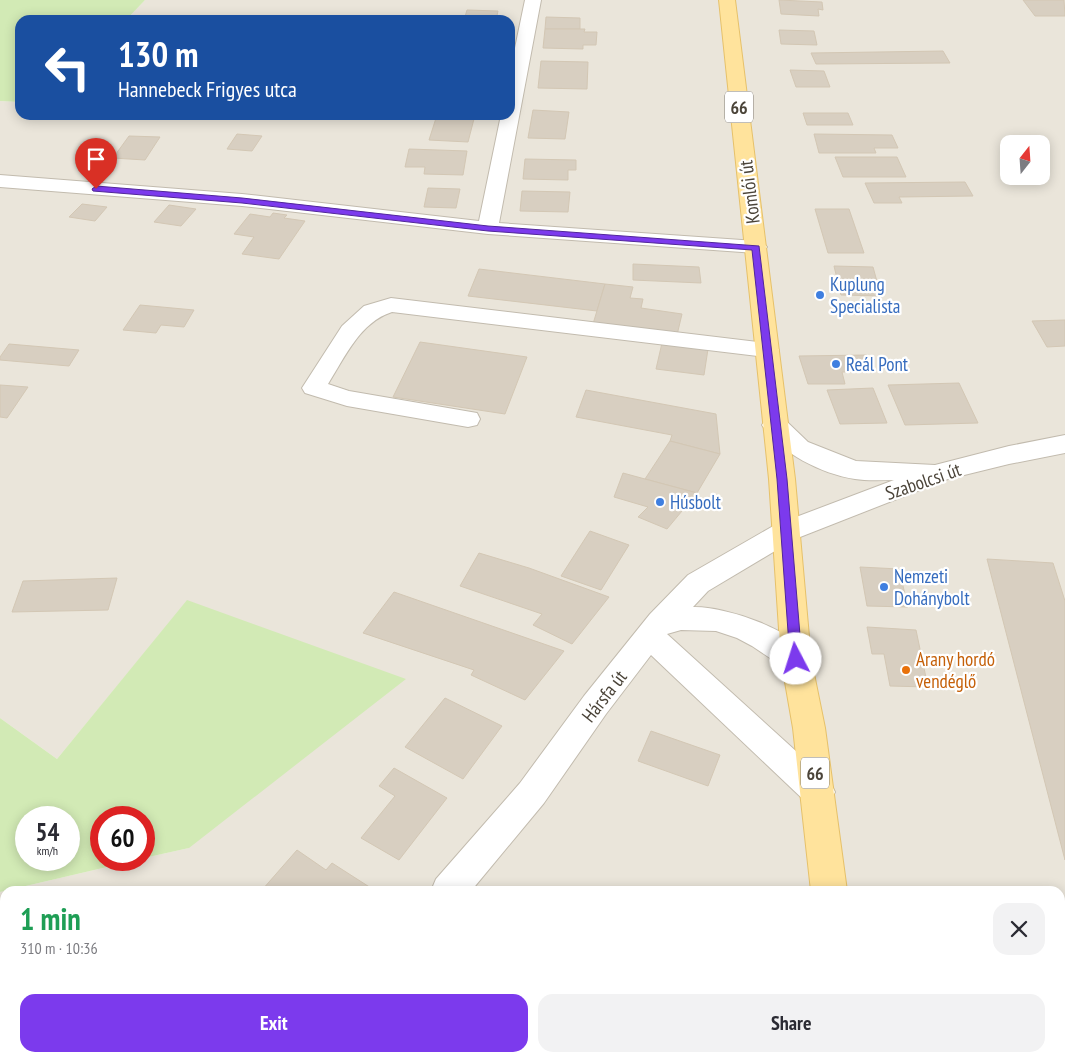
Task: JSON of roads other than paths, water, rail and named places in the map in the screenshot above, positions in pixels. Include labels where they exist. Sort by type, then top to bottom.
[{"type":"main road","name":"Komlói út","points":[[727,0],[782,479],[796,659],[809,728],[828,886]]},
{"type":"street","points":[[515,90],[533,0]]},
{"type":"street","points":[[488,228],[509,120]]},
{"type":"street","points":[[0,181],[242,200],[488,228],[756,247]]},
{"type":"street","points":[[468,419],[347,398],[314,388],[350,331],[372,310],[391,305],[767,350]]},
{"type":"street","points":[[775,425],[799,448],[854,470],[941,472]]},
{"type":"street","name":"Szabolcsi út","points":[[786,532],[941,472],[1009,455],[1065,444]]},
{"type":"street","name":"Hársfa út","points":[[453,886],[532,793],[595,705],[655,629],[698,583],[786,532]]},
{"type":"street","points":[[796,659],[770,641],[742,626],[707,617],[691,617],[655,629],[818,792]]},
{"type":"place","name":"Kuplung Specialista","points":[[820,295]]},
{"type":"place","name":"Reál Pont","points":[[836,364]]},
{"type":"place","name":"Húsbolt","points":[[660,502]]},
{"type":"place","name":"Nemzeti Dohánybolt","points":[[884,587]]},
{"type":"place","name":"Arany hordó vendéglő","points":[[906,670]]}]
